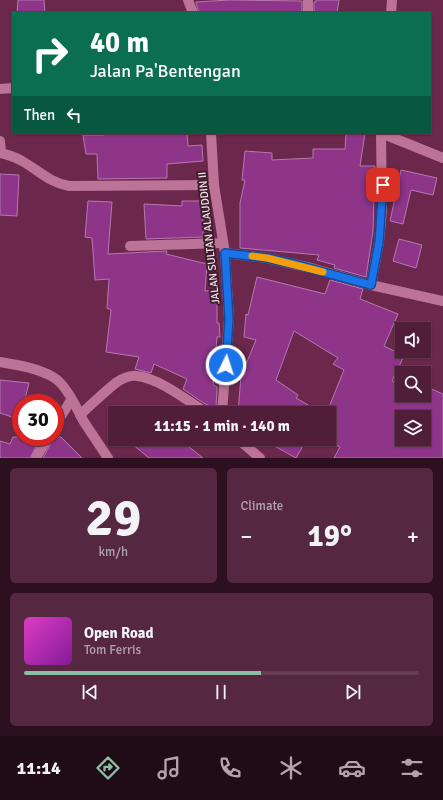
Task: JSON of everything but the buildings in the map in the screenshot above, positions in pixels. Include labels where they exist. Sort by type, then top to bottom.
[{"type":"street","points":[[188,0],[193,12]]},
{"type":"street","points":[[308,0],[308,12]]},
{"type":"street","points":[[391,12],[392,0]]},
{"type":"street","points":[[0,89],[12,88]]},
{"type":"street","name":"JALAN SULTAN ALAUDDIN II","points":[[212,134],[214,185],[224,248],[229,319],[223,406]]},
{"type":"street","points":[[371,285],[379,242],[382,209],[383,174],[381,134]]},
{"type":"street","points":[[383,134],[443,158]]},
{"type":"street","points":[[0,141],[1,154],[18,158],[49,180],[69,186],[214,185]]},
{"type":"street","points":[[130,246],[224,248],[294,264],[371,285],[443,301]]},
{"type":"street","points":[[0,362],[25,366],[54,377],[60,383],[108,458]]},
{"type":"street","points":[[80,415],[118,382],[128,377],[137,376],[161,384],[196,406]]},
{"type":"street","points":[[64,411],[71,400]]},
{"type":"street","points":[[36,458],[43,446]]},
{"type":"street","points":[[246,446],[260,458]]},
{"type":"slow traffic","points":[[252,256],[294,264],[323,272]]},
{"type":"route","points":[[226,365],[229,319],[225,253],[267,258],[371,285],[381,227],[383,185]]}]
